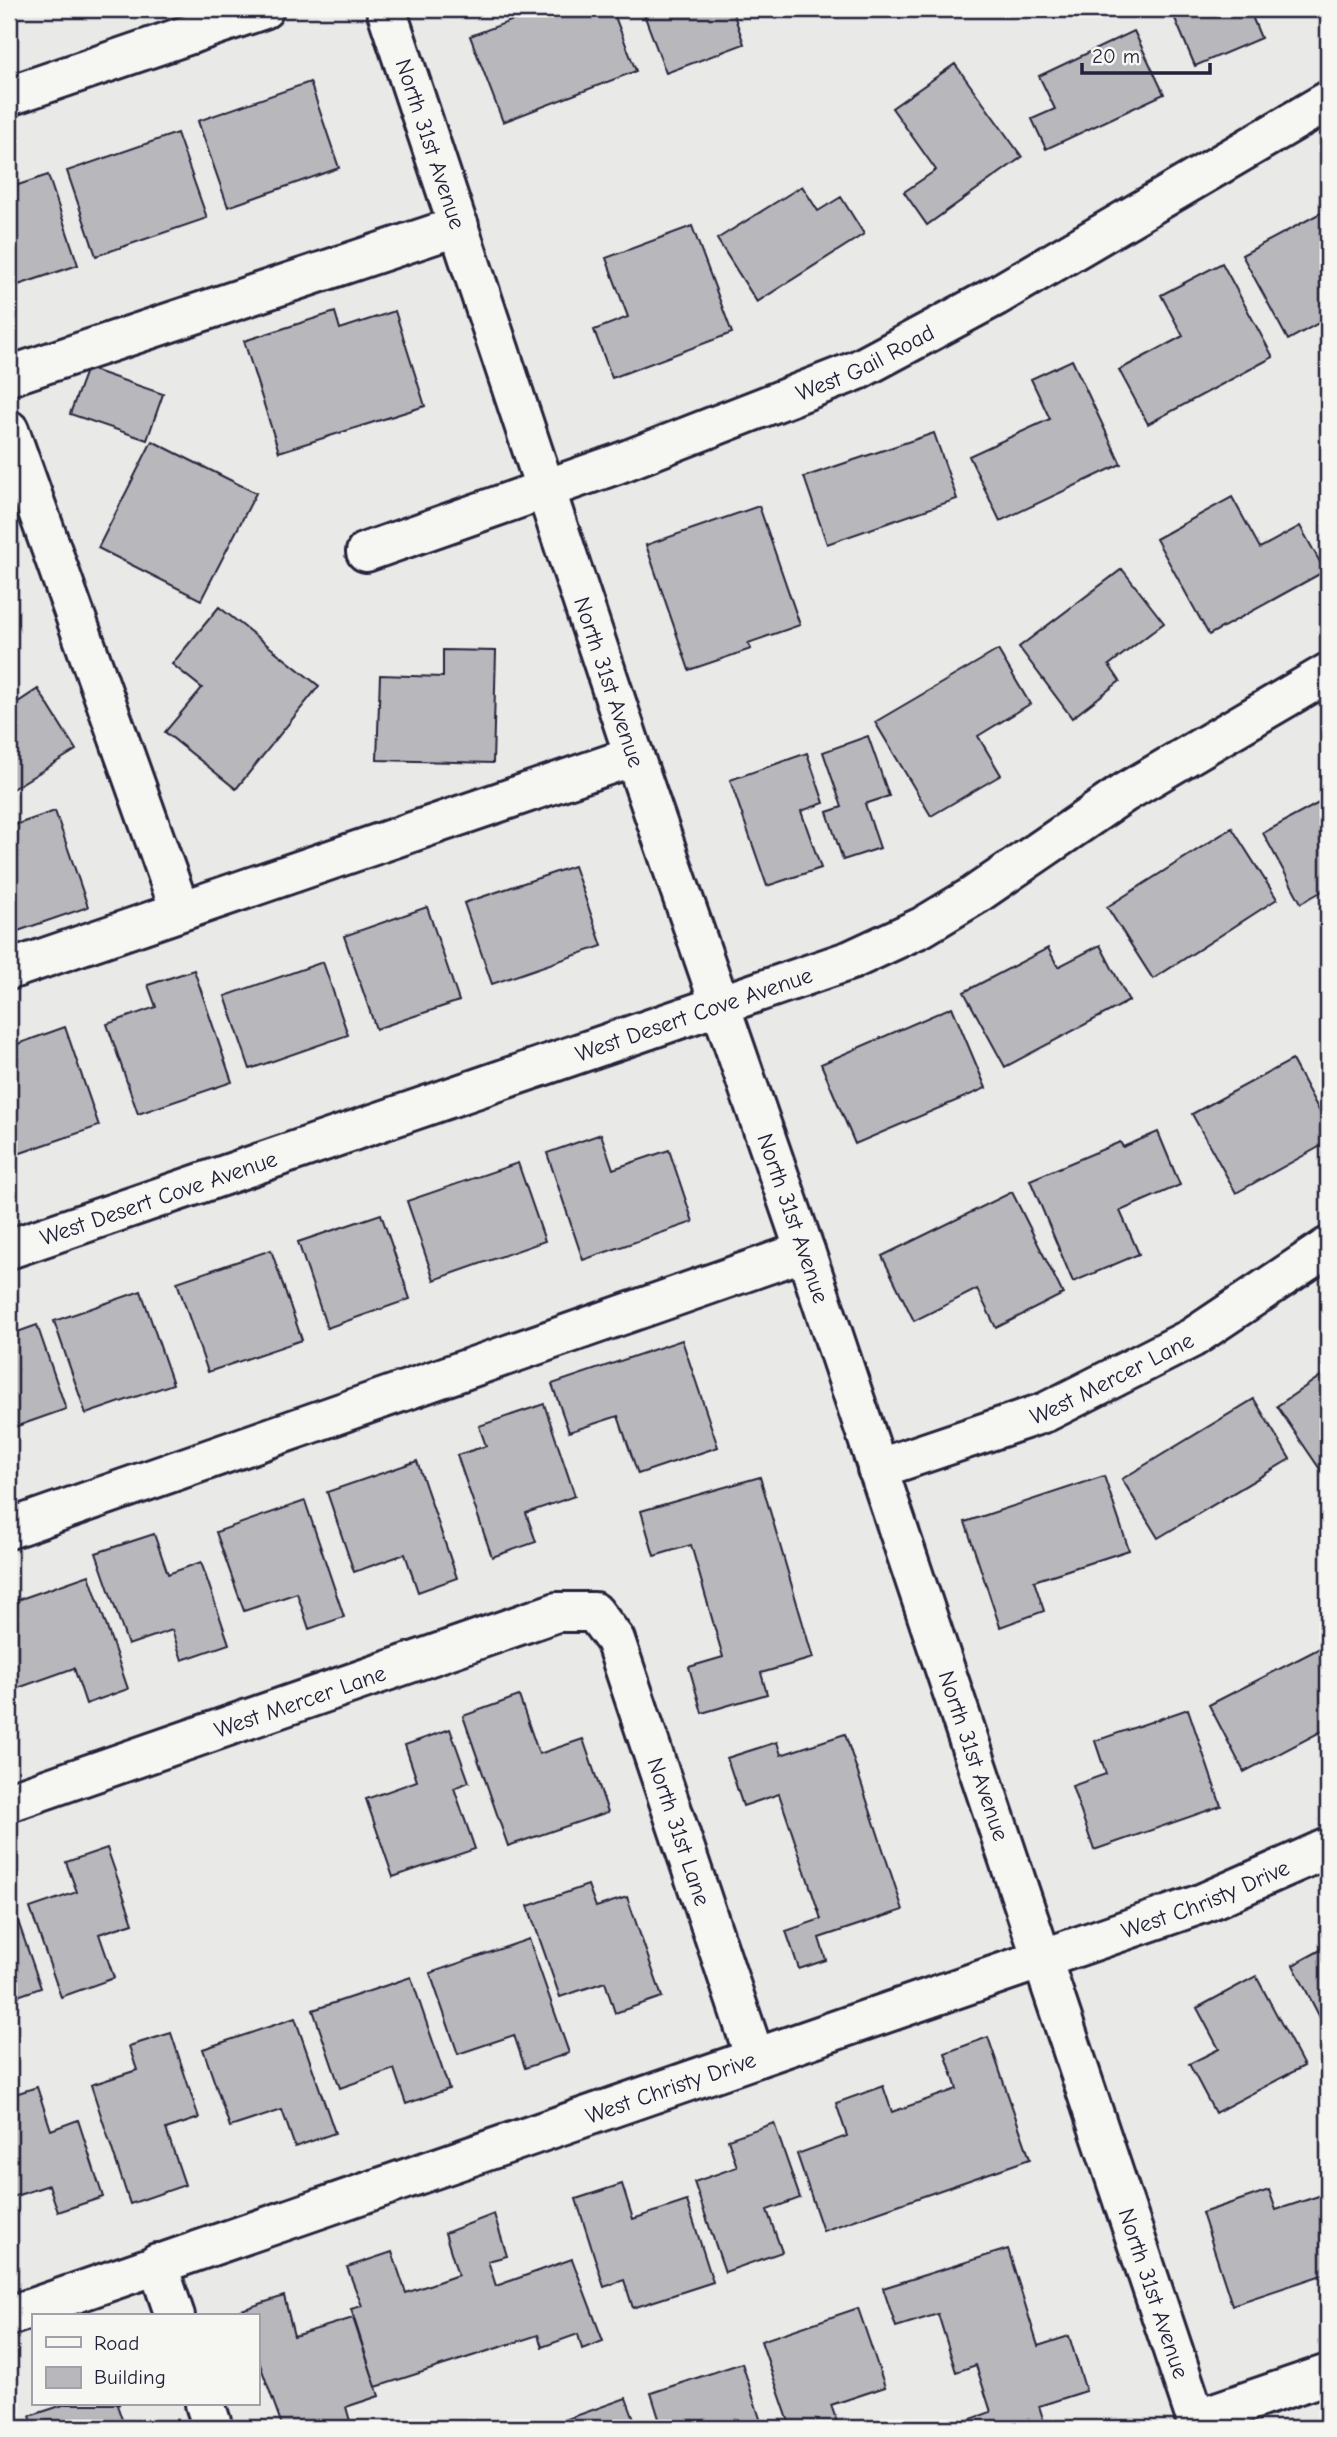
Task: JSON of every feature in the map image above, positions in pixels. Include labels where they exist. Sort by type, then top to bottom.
[{"type":"street","points":[[9,96],[264,9]]},
{"type":"street","name":"North 31st Avenue","points":[[386,9],[634,756],[1043,1958],[1197,2424]]},
{"type":"street","name":"West Gail Road","points":[[366,552],[721,426],[858,370],[996,296],[1328,101]]},
{"type":"street","points":[[9,376],[459,226]]},
{"type":"street","points":[[9,430],[180,911]]},
{"type":"street","name":"West Desert Cove Avenue","points":[[9,1249],[851,960],[922,928],[1124,793],[1328,673]]},
{"type":"street","points":[[9,970],[634,756]]},
{"type":"street","name":"West Mercer Lane","points":[[877,1469],[1058,1407],[1192,1338],[1328,1247]]},
{"type":"street","points":[[9,1529],[804,1251]]},
{"type":"street","name":"West Mercer Lane","points":[[9,1802],[557,1612],[594,1612]]},
{"type":"street","name":"North 31st Lane","points":[[594,1612],[615,1640],[755,2058]]},
{"type":"street","name":"West Christy Drive","points":[[9,2316],[1201,1904],[1328,1848]]},
{"type":"street","points":[[158,2263],[174,2314]]},
{"type":"street","points":[[1197,2424],[1328,2374]]},
{"type":"street","points":[[206,2406],[213,2428]]},
{"type":"building","points":[[543,9],[612,9],[636,71],[503,122],[470,36]]},
{"type":"building","points":[[642,9],[732,9],[744,44],[666,73]]},
{"type":"building","points":[[1171,9],[1249,9],[1261,38],[1195,66]]},
{"type":"building","points":[[1134,31],[1164,94],[1046,149],[1032,119],[1055,109],[1039,76]]},
{"type":"building","points":[[955,64],[1022,157],[927,225],[904,192],[936,170],[892,108]]},
{"type":"building","points":[[310,82],[339,168],[228,207],[198,121]]},
{"type":"building","points":[[177,133],[207,218],[96,256],[67,171]]},
{"type":"building","points":[[48,175],[78,265],[9,288],[9,188]]},
{"type":"building","points":[[802,186],[818,211],[841,197],[864,234],[757,302],[717,239]]},
{"type":"building","points":[[1328,209],[1328,318],[1288,340],[1242,255]]},
{"type":"building","points":[[692,226],[732,333],[612,378],[594,330],[628,317],[606,258]]},
{"type":"building","points":[[1222,263],[1273,357],[1148,424],[1119,370],[1183,336],[1161,295]]},
{"type":"building","points":[[395,311],[425,406],[279,452],[244,341],[335,312],[340,329]]},
{"type":"building","points":[[1072,360],[1121,464],[1000,521],[969,456],[1050,419],[1031,379]]},
{"type":"building","points":[[87,368],[163,394],[147,440],[70,414]]},
{"type":"building","points":[[934,433],[957,499],[827,544],[804,477]]},
{"type":"building","points":[[152,441],[256,493],[201,600],[98,548]]},
{"type":"building","points":[[1328,456],[1328,477],[1320,460]]},
{"type":"building","points":[[1232,497],[1260,548],[1300,526],[1325,571],[1209,635],[1156,539]]},
{"type":"building","points":[[759,506],[800,625],[748,643],[751,649],[689,670],[646,545]]},
{"type":"building","points":[[1122,569],[1164,623],[1109,665],[1120,681],[1072,718],[1019,647]]},
{"type":"building","points":[[219,607],[319,686],[236,789],[165,732],[202,688],[172,664]]},
{"type":"building","points":[[443,650],[496,651],[493,763],[377,760],[380,675],[443,677]]},
{"type":"building","points":[[998,650],[1030,704],[978,736],[1001,775],[931,816],[875,722]]},
{"type":"building","points":[[9,687],[18,702],[38,689],[76,750],[9,791]]},
{"type":"building","points":[[868,736],[889,796],[865,804],[880,848],[843,860],[827,812],[842,807],[823,752]]},
{"type":"building","points":[[807,753],[824,803],[801,811],[821,868],[767,886],[730,780]]},
{"type":"building","points":[[1328,798],[1328,888],[1301,903],[1263,833]]},
{"type":"building","points":[[55,811],[88,907],[9,934],[9,827]]},
{"type":"building","points":[[1232,828],[1277,899],[1153,979],[1107,907]]},
{"type":"building","points":[[574,866],[602,946],[492,984],[464,903]]},
{"type":"building","points":[[427,907],[459,1001],[376,1029],[344,936]]},
{"type":"building","points":[[1100,945],[1129,1001],[1005,1067],[964,992],[1048,948],[1058,967]]},
{"type":"building","points":[[323,962],[348,1035],[250,1069],[225,996]]},
{"type":"building","points":[[194,970],[232,1082],[138,1114],[107,1024],[156,1007],[148,985]]},
{"type":"building","points":[[952,1007],[986,1088],[855,1144],[821,1064]]},
{"type":"building","points":[[65,1027],[99,1126],[9,1157],[9,1047]]},
{"type":"building","points":[[1292,1060],[1328,1127],[1328,1142],[1236,1193],[1192,1114]]},
{"type":"building","points":[[1158,1132],[1180,1185],[1120,1211],[1139,1254],[1073,1282],[1030,1180],[1120,1142],[1123,1147]]},
{"type":"building","points":[[601,1134],[613,1169],[669,1150],[693,1222],[583,1260],[547,1153]]},
{"type":"building","points":[[518,1163],[545,1241],[434,1280],[407,1201]]},
{"type":"building","points":[[1012,1192],[1063,1294],[996,1328],[977,1289],[914,1321],[882,1256]]},
{"type":"building","points":[[381,1214],[410,1299],[327,1328],[298,1242]]},
{"type":"building","points":[[271,1250],[302,1340],[208,1372],[177,1282]]},
{"type":"building","points":[[141,1291],[173,1384],[86,1414],[54,1321]]},
{"type":"building","points":[[37,1325],[66,1409],[9,1429],[9,1335]]},
{"type":"building","points":[[682,1340],[718,1447],[638,1474],[618,1416],[569,1432],[552,1384]]},
{"type":"building","points":[[1328,1371],[1328,1481],[1277,1406]]},
{"type":"building","points":[[1254,1399],[1290,1459],[1158,1538],[1122,1479]]},
{"type":"building","points":[[544,1404],[575,1496],[526,1513],[536,1542],[492,1557],[457,1455],[486,1446],[479,1426]]},
{"type":"building","points":[[417,1461],[457,1578],[418,1592],[405,1554],[354,1572],[327,1492]]},
{"type":"building","points":[[1104,1476],[1129,1550],[1034,1581],[1044,1611],[1000,1627],[965,1522]]},
{"type":"building","points":[[760,1477],[813,1658],[761,1673],[767,1694],[702,1713],[689,1667],[723,1657],[691,1545],[654,1556],[641,1511]]},
{"type":"building","points":[[305,1501],[344,1617],[309,1629],[297,1593],[244,1611],[216,1532]]},
{"type":"building","points":[[154,1534],[168,1574],[201,1562],[229,1644],[182,1660],[172,1630],[128,1645],[96,1553]]},
{"type":"building","points":[[89,1575],[128,1689],[86,1704],[74,1668],[18,1688],[9,1660],[9,1603]]},
{"type":"building","points":[[1328,1644],[1328,1728],[1244,1772],[1209,1705]]},
{"type":"building","points":[[519,1696],[539,1754],[583,1739],[608,1812],[508,1846],[463,1716]]},
{"type":"building","points":[[1188,1709],[1221,1806],[1094,1850],[1072,1786],[1106,1774],[1095,1741]]},
{"type":"building","points":[[450,1729],[469,1782],[454,1788],[475,1849],[393,1877],[366,1799],[417,1781],[405,1745]]},
{"type":"building","points":[[845,1734],[903,1910],[819,1938],[826,1960],[799,1969],[786,1931],[821,1919],[779,1794],[743,1806],[727,1758],[777,1742],[781,1755]]},
{"type":"building","points":[[107,1848],[133,1923],[99,1934],[114,1978],[61,1997],[30,1908],[77,1892],[66,1862]]},
{"type":"building","points":[[588,1885],[596,1907],[627,1897],[662,1997],[615,2013],[605,1982],[560,1997],[528,1906]]},
{"type":"building","points":[[9,1895],[41,1988],[9,1999]]},
{"type":"building","points":[[529,1939],[569,2053],[525,2068],[514,2035],[458,2054],[430,1973]]},
{"type":"building","points":[[1328,1946],[1328,2033],[1293,1965]]},
{"type":"building","points":[[1256,1976],[1304,2066],[1215,2113],[1189,2064],[1219,2049],[1197,2008]]},
{"type":"building","points":[[411,1977],[449,2089],[406,2104],[394,2069],[340,2088],[313,2010]]},
{"type":"building","points":[[295,2018],[335,2133],[295,2147],[282,2110],[230,2127],[203,2049]]},
{"type":"building","points":[[171,2033],[199,2118],[166,2129],[185,2185],[130,2204],[91,2085],[137,2070],[129,2046]]},
{"type":"building","points":[[988,2037],[1030,2159],[823,2231],[797,2154],[847,2136],[836,2103],[883,2086],[892,2112],[957,2089],[945,2053]]},
{"type":"building","points":[[37,2087],[51,2130],[78,2120],[103,2197],[58,2212],[49,2185],[9,2198],[9,2096]]},
{"type":"building","points":[[774,2123],[800,2198],[767,2210],[782,2252],[725,2272],[694,2182],[737,2167],[728,2139]]},
{"type":"building","points":[[622,2184],[633,2219],[687,2201],[713,2282],[633,2308],[624,2280],[604,2287],[576,2199]]},
{"type":"building","points":[[1269,2190],[1276,2210],[1328,2193],[1328,2273],[1232,2305],[1202,2213]]},
{"type":"building","points":[[494,2214],[507,2256],[488,2261],[496,2286],[572,2259],[603,2341],[582,2349],[578,2334],[542,2347],[538,2335],[376,2387],[351,2309],[362,2306],[347,2267],[392,2252],[406,2293],[458,2275],[445,2233]]},
{"type":"building","points":[[1008,2249],[1038,2346],[1069,2336],[1086,2391],[1039,2406],[1046,2428],[971,2428],[968,2420],[991,2412],[976,2365],[956,2372],[938,2314],[896,2327],[883,2288]]},
{"type":"building","points":[[284,2296],[294,2336],[353,2318],[379,2396],[346,2407],[352,2428],[283,2428],[259,2362],[259,2314],[243,2314],[241,2310]]},
{"type":"building","points":[[858,2308],[885,2387],[831,2405],[839,2428],[791,2428],[761,2341]]},
{"type":"building","points":[[742,2363],[763,2428],[662,2428],[651,2393]]},
{"type":"building","points":[[626,2398],[637,2428],[571,2428],[567,2419]]},
{"type":"building","points":[[60,2406],[117,2406],[125,2428],[34,2428],[30,2416]]}]
